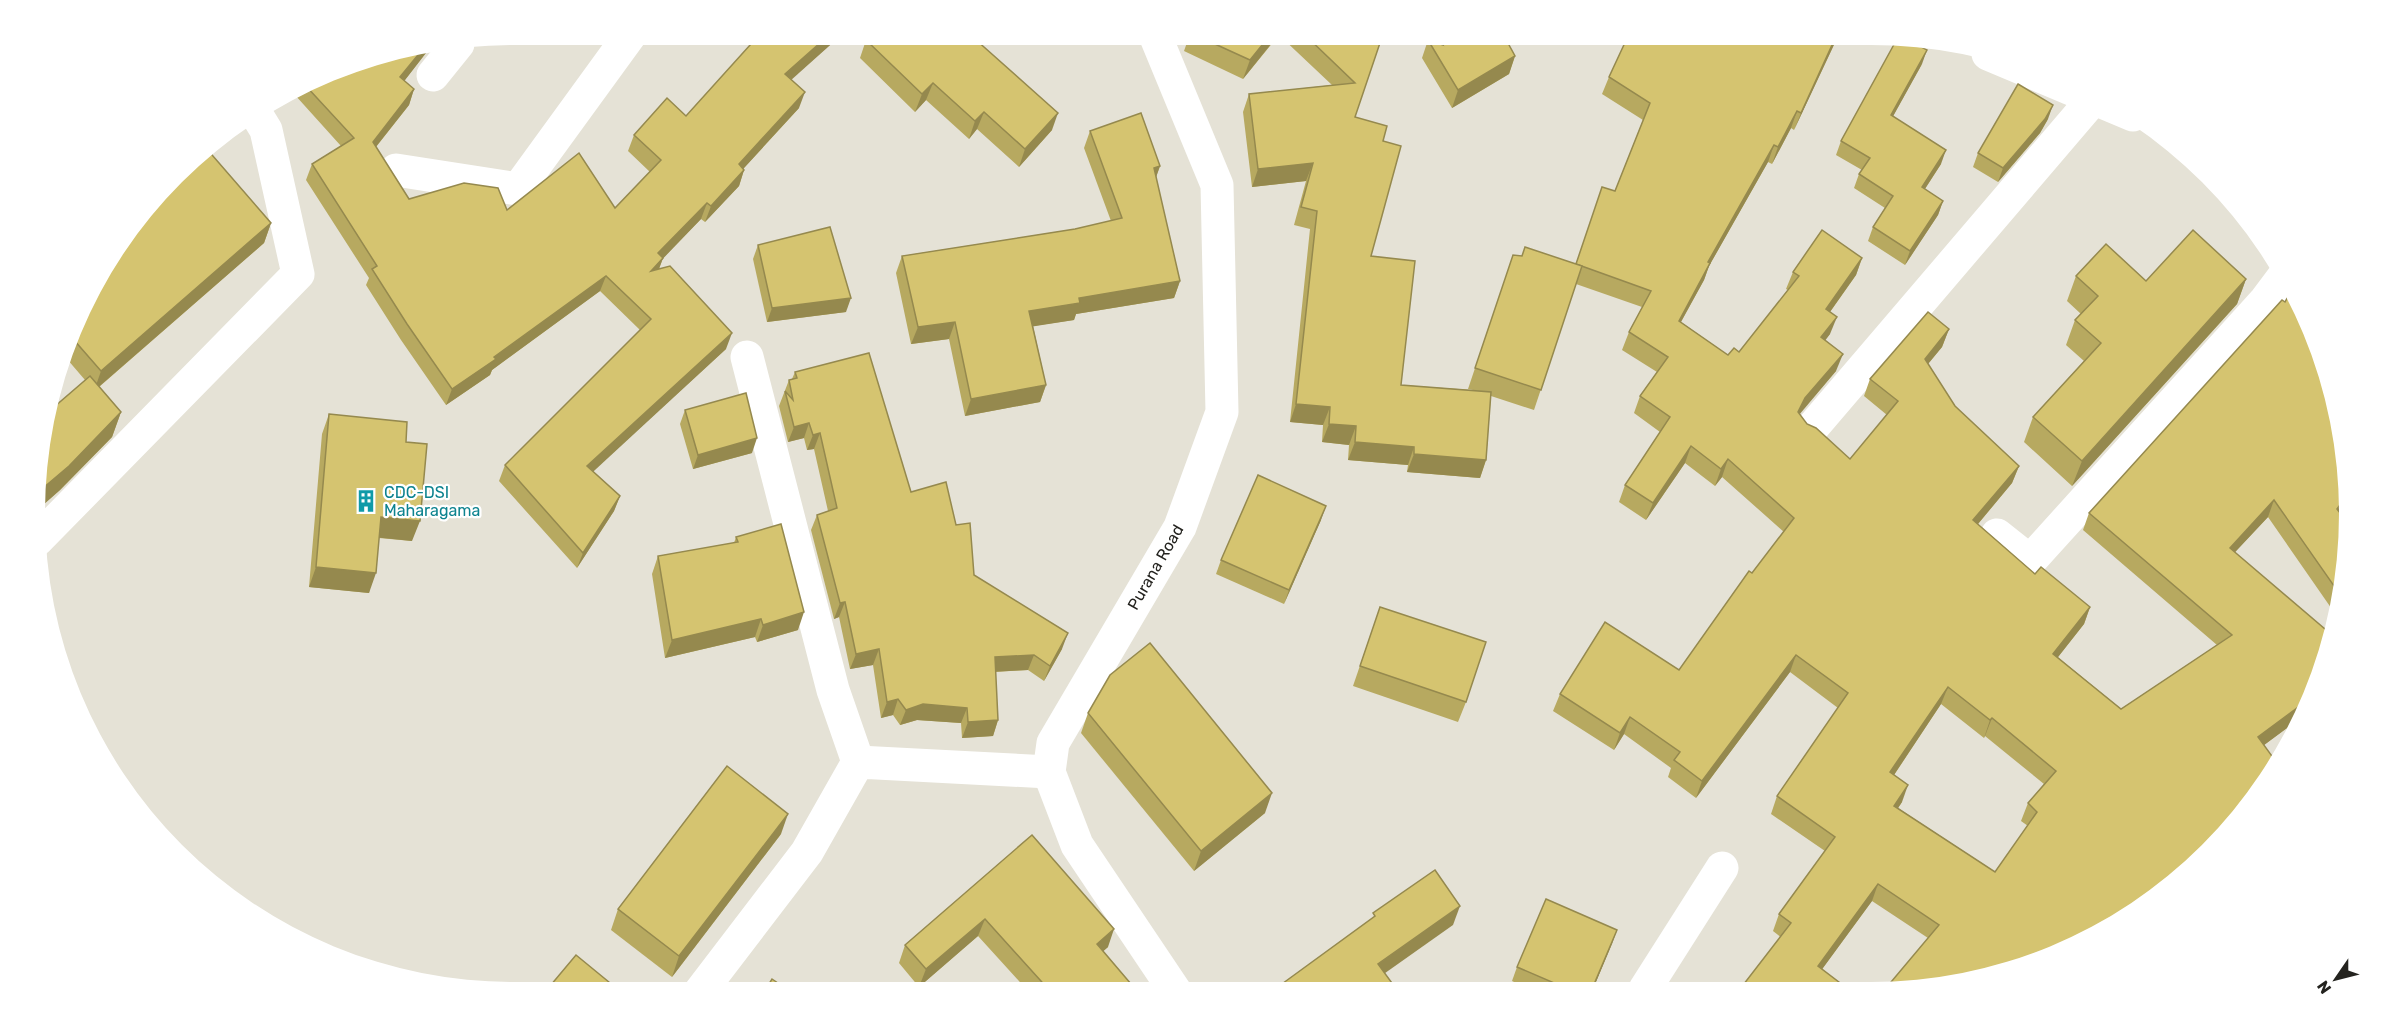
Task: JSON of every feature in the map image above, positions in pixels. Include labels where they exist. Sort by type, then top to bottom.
[{"type":"street","points":[[396,170],[518,189],[622,45]]},
{"type":"street","name":"Purana Road","points":[[1160,45],[1217,184],[1222,412],[1180,527],[1053,743],[1049,772],[1077,846],[1168,982]]},
{"type":"street","points":[[433,75],[454,49]]},
{"type":"street","points":[[1812,427],[2111,112]]},
{"type":"street","points":[[46,531],[298,274],[266,130],[260,120]]},
{"type":"street","points":[[1997,535],[2030,561],[2278,283]]},
{"type":"street","points":[[708,982],[807,852],[858,762],[833,690],[747,357]]},
{"type":"street","points":[[858,762],[1049,772]]},
{"type":"street","points":[[1649,982],[1722,868]]},
{"type":"building","points":[[750,45],[818,45],[785,74],[805,92],[739,164],[744,170],[711,206],[707,203],[658,253],[663,258],[651,271],[670,266],[732,333],[587,466],[620,496],[583,553],[505,465],[651,319],[606,276],[494,357],[496,359],[452,389],[372,269],[377,266],[312,164],[354,138],[311,91],[363,70],[418,55],[400,77],[414,89],[373,142],[409,199],[464,183],[498,188],[507,210],[579,153],[615,208],[661,160],[634,135],[667,98],[686,116]]},
{"type":"building","points":[[871,45],[982,45],[1058,113],[1025,149],[984,112],[975,121],[933,83],[922,94]]},
{"type":"building","points":[[1217,45],[1262,45],[1250,60]]},
{"type":"building","points":[[1315,45],[1379,45],[1355,117],[1387,126],[1383,141],[1401,146],[1371,256],[1415,261],[1401,385],[1491,392],[1486,460],[1414,454],[1414,447],[1355,442],[1356,426],[1329,424],[1330,407],[1296,404],[1317,211],[1301,207],[1313,163],[1258,169],[1249,94],[1355,83]]},
{"type":"building","points":[[1431,45],[1509,45],[1515,56],[1458,90]]},
{"type":"building","points":[[1624,45],[1832,45],[1801,113],[1797,111],[1778,147],[1774,145],[1708,262],[1710,263],[1679,321],[1728,355],[1734,348],[1739,352],[1799,276],[1793,272],[1822,230],[1862,258],[1826,309],[1837,317],[1821,337],[1843,354],[1805,398],[1798,412],[1807,424],[1816,428],[1850,459],[1898,401],[1870,379],[1928,312],[1949,329],[1925,359],[1955,406],[2019,466],[1973,520],[2035,574],[2041,567],[2090,607],[2053,654],[2121,709],[2232,635],[2089,513],[2282,300],[2285,302],[2287,299],[2291,306],[2323,392],[2335,452],[2339,514],[2333,585],[2274,500],[2230,548],[2324,629],[2314,664],[2296,708],[2258,737],[2271,755],[2242,799],[2223,822],[2202,845],[2156,885],[2131,903],[2078,934],[1992,966],[1932,978],[1892,981],[1939,925],[1878,884],[1818,966],[1839,982],[1745,982],[1791,923],[1779,914],[1835,837],[1777,796],[1848,693],[1796,655],[1702,781],[1674,760],[1680,752],[1630,717],[1620,733],[1560,694],[1605,622],[1679,670],[1749,571],[1752,573],[1794,518],[1728,459],[1721,469],[1691,446],[1653,503],[1625,485],[1670,417],[1640,396],[1668,357],[1629,332],[1651,291],[1576,264],[1602,187],[1615,191],[1650,103],[1609,77]],"holes":[[[1948,687],[1990,720],[1992,718],[2056,771],[2028,803],[2037,812],[1995,872],[1894,806],[1908,785],[1890,772]]]},
{"type":"building","points":[[1893,46],[1927,50],[1891,115],[1946,150],[1922,187],[1943,201],[1910,251],[1873,227],[1893,196],[1859,174],[1870,158],[1841,141]]},
{"type":"building","points":[[2018,84],[2053,105],[2045,119],[2003,168],[1978,153]]},
{"type":"building","points":[[1141,113],[1160,166],[1154,168],[1180,281],[1079,298],[1080,303],[1029,311],[1046,385],[971,399],[955,322],[918,327],[902,256],[1075,229],[1122,218],[1090,131]]},
{"type":"building","points":[[212,155],[271,223],[101,371],[77,344],[93,306],[124,253],[142,228],[182,182]]},
{"type":"building","points":[[830,227],[851,298],[772,308],[758,245]]},
{"type":"building","points":[[2193,230],[2246,279],[2082,461],[2033,417],[2101,343],[2075,320],[2098,296],[2076,276],[2106,244],[2146,281]]},
{"type":"building","points":[[1525,247],[1582,266],[1541,390],[1475,368],[1513,255],[1522,256]]},
{"type":"building","points":[[869,353],[911,492],[946,482],[956,525],[970,523],[974,575],[1068,633],[1050,666],[1034,655],[995,657],[998,720],[968,722],[967,708],[923,704],[906,710],[898,699],[887,702],[879,649],[856,654],[845,602],[840,603],[817,515],[837,508],[820,433],[813,435],[809,423],[794,427],[785,391],[793,400],[789,380],[797,378],[795,372]]},
{"type":"building","points":[[90,376],[121,412],[69,466],[46,486],[49,452],[58,403]]},
{"type":"building","points":[[746,393],[757,438],[698,455],[685,410]]},
{"type":"building","name":"CDC-DSI Maharagama","points":[[329,414],[407,422],[406,442],[427,444],[420,521],[381,517],[376,573],[316,567]]},
{"type":"building","points":[[1258,475],[1326,506],[1289,590],[1221,560]]},
{"type":"building","points":[[781,524],[804,612],[763,625],[761,619],[672,640],[658,556],[738,542],[736,537]]},
{"type":"building","points":[[1380,607],[1486,642],[1466,702],[1360,666]]},
{"type":"building","points":[[1150,643],[1272,793],[1201,851],[1088,713],[1110,675]]},
{"type":"building","points":[[727,766],[788,814],[679,956],[618,909]]},
{"type":"building","points":[[1032,835],[1114,929],[1097,944],[1129,982],[1042,982],[985,919],[926,969],[905,945]]},
{"type":"building","points":[[1435,870],[1460,906],[1378,964],[1391,982],[1285,982],[1375,916],[1373,913]]},
{"type":"building","points":[[1546,899],[1617,930],[1595,982],[1552,982],[1517,967]]},
{"type":"building","points":[[576,955],[609,982],[553,982]]},
{"type":"place","name":"CDC-DSI Maharagama","points":[[366,501]]}]
